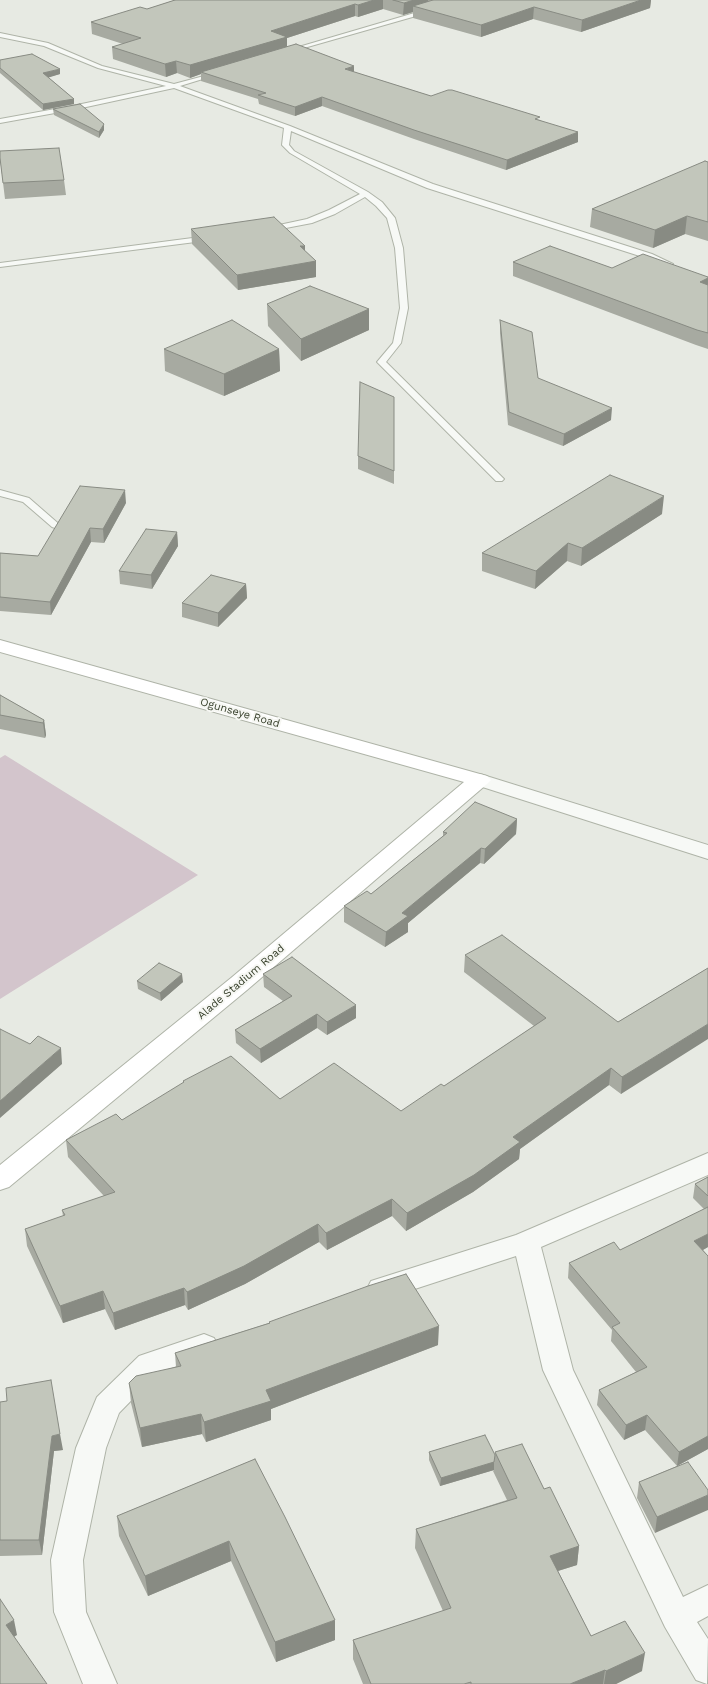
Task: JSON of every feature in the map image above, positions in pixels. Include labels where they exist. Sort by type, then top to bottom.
[{"type":"street","name":"Ogunseye Road","points":[[0,646],[480,780]]},
{"type":"street","points":[[480,780],[708,852]]},
{"type":"street","name":"Alade Stadium Road","points":[[0,1180],[233,989],[480,780]]},
{"type":"street","points":[[360,1296],[526,1242],[680,1177],[708,1163]]},
{"type":"street","points":[[526,1242],[558,1370],[676,1617],[708,1669]]},
{"type":"street","points":[[100,1684],[70,1612],[67,1560],[94,1441],[107,1406],[149,1364],[225,1340]]},
{"type":"street","points":[[676,1617],[708,1599]]},
{"type":"lane","points":[[283,52],[430,10]]},
{"type":"lane","points":[[0,34],[46,44],[100,68],[174,86],[288,127],[430,186],[649,256],[678,268]]},
{"type":"lane","points":[[0,121],[77,107],[174,86],[226,70]]},
{"type":"lane","points":[[288,127],[285,145],[292,152],[365,194],[379,204],[391,218],[400,255],[404,308],[399,328],[398,343],[380,362],[499,479]]},
{"type":"lane","points":[[258,231],[310,220],[332,212],[365,194]]},
{"type":"lane","points":[[0,265],[219,236]]},
{"type":"lane","points":[[0,493],[26,500],[55,525]]},
{"type":"shaded area","points":[[5,755],[198,875],[0,999],[0,758]]},
{"type":"building","points":[[175,0],[374,0],[358,5],[355,4],[271,31],[287,37],[190,65],[176,61],[165,64],[112,47],[141,38],[91,22],[140,7],[147,9]]},
{"type":"building","points":[[393,0],[414,0],[404,3]]},
{"type":"building","points":[[433,0],[641,0],[582,20],[534,7],[481,25],[413,6]]},
{"type":"building","points":[[296,44],[354,66],[345,69],[431,96],[452,90],[540,117],[535,119],[578,132],[507,160],[414,130],[322,97],[295,107],[258,95],[266,93],[201,72]]},
{"type":"building","points":[[32,54],[60,69],[43,73],[74,99],[43,104],[0,68],[0,60]]},
{"type":"building","points":[[80,104],[104,124],[99,132],[53,109]]},
{"type":"building","points":[[59,148],[64,180],[3,183],[0,151]]},
{"type":"building","points":[[705,161],[708,162],[708,222],[687,216],[655,230],[592,209]]},
{"type":"building","points":[[274,217],[305,246],[300,246],[316,261],[237,275],[191,229]]},
{"type":"building","points":[[550,246],[612,268],[643,254],[708,277],[700,282],[708,285],[708,333],[513,262]]},
{"type":"building","points":[[310,286],[369,309],[301,339],[267,304]]},
{"type":"building","points":[[232,320],[279,349],[224,374],[164,349]]},
{"type":"building","points":[[500,320],[532,332],[538,378],[612,408],[564,434],[509,412]]},
{"type":"building","points":[[360,382],[394,397],[394,471],[358,456]]},
{"type":"building","points":[[610,475],[664,496],[582,548],[568,543],[536,571],[482,553]]},
{"type":"building","points":[[80,486],[125,490],[103,529],[90,528],[50,602],[0,597],[0,553],[38,556]]},
{"type":"building","points":[[146,529],[177,532],[151,575],[119,571]]},
{"type":"building","points":[[211,575],[246,584],[218,613],[182,603]]},
{"type":"building","points":[[0,695],[44,720],[43,723],[0,715]]},
{"type":"building","points":[[475,802],[517,819],[485,849],[481,848],[402,913],[408,916],[386,932],[344,906],[367,891],[371,894],[447,833],[443,832]]},
{"type":"building","points":[[502,935],[618,1022],[708,968],[708,1024],[622,1077],[611,1068],[513,1137],[520,1142],[474,1175],[407,1213],[392,1199],[326,1233],[318,1224],[244,1266],[187,1292],[184,1288],[113,1313],[103,1291],[60,1306],[25,1229],[65,1215],[62,1210],[115,1192],[66,1140],[116,1114],[122,1120],[184,1082],[183,1081],[231,1056],[280,1099],[334,1063],[401,1111],[441,1084],[444,1086],[546,1018],[465,955]]},
{"type":"building","points":[[292,957],[356,1005],[327,1022],[317,1014],[260,1049],[235,1030],[292,996],[263,974]]},
{"type":"building","points":[[159,963],[182,974],[160,993],[137,981]]},
{"type":"building","points":[[0,1029],[30,1044],[38,1036],[61,1048],[0,1101]]},
{"type":"building","points":[[708,1177],[708,1196],[695,1184]]},
{"type":"building","points":[[708,1207],[708,1234],[694,1241],[708,1256],[708,1436],[679,1452],[647,1415],[626,1425],[599,1390],[647,1367],[612,1327],[620,1323],[569,1263],[614,1242],[620,1250]]},
{"type":"building","points":[[406,1274],[439,1326],[266,1390],[271,1401],[204,1422],[201,1414],[140,1428],[129,1383],[136,1376],[181,1366],[175,1353],[270,1323],[269,1322],[368,1286]]},
{"type":"building","points":[[51,1380],[60,1434],[52,1436],[39,1540],[0,1540],[0,1402],[7,1401],[6,1388]]},
{"type":"building","points":[[485,1435],[495,1455],[494,1462],[441,1478],[429,1452]]},
{"type":"building","points":[[522,1444],[544,1489],[550,1487],[579,1546],[550,1556],[591,1636],[625,1621],[645,1653],[606,1671],[605,1670],[570,1684],[471,1684],[471,1682],[464,1684],[371,1684],[353,1640],[451,1608],[416,1529],[517,1498],[495,1452]]},
{"type":"building","points":[[255,1459],[335,1620],[275,1642],[229,1541],[145,1576],[117,1516]]},
{"type":"building","points":[[688,1462],[708,1490],[708,1495],[657,1517],[639,1482]]},
{"type":"building","points":[[0,1599],[14,1620],[6,1625],[47,1684],[0,1684]]}]
